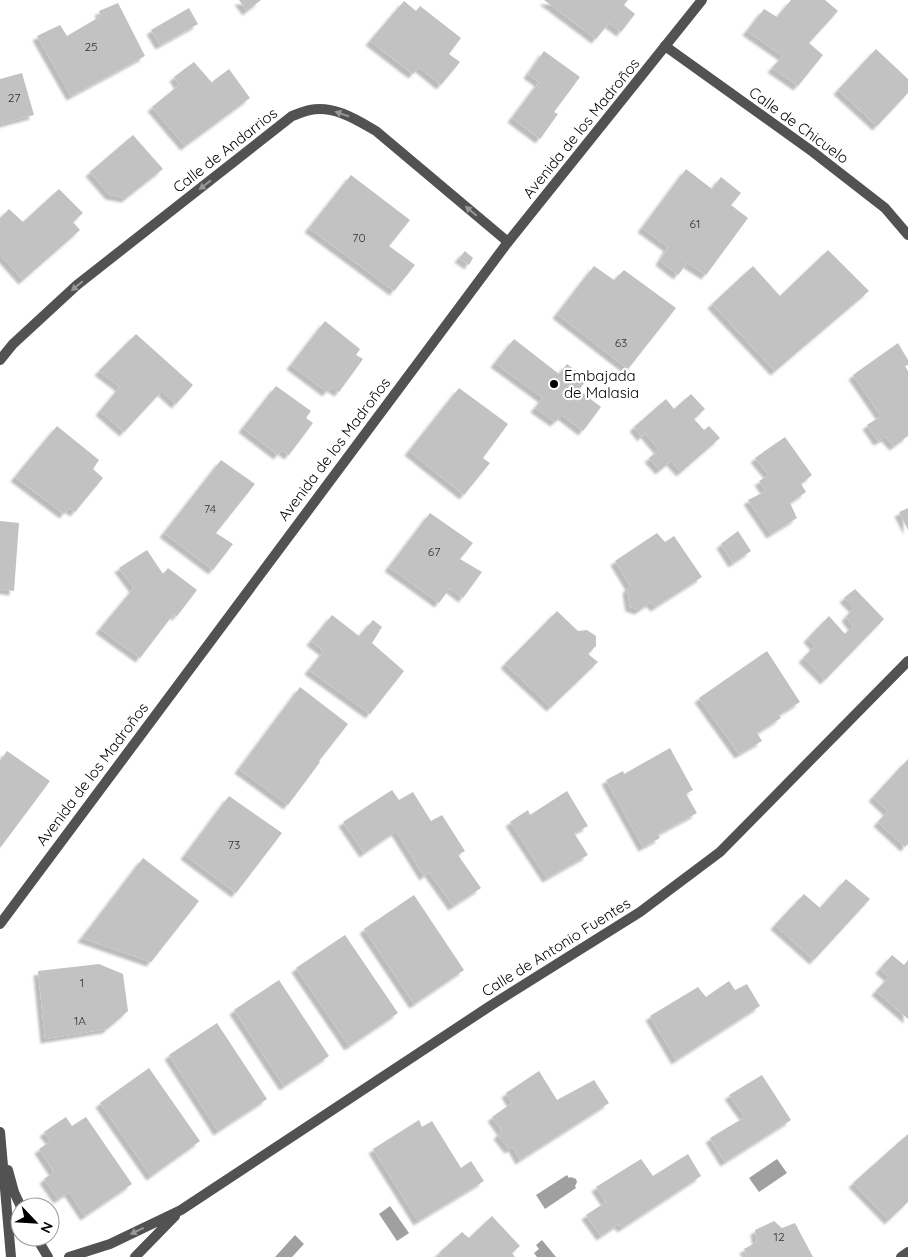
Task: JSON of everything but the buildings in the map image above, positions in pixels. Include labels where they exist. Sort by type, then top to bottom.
[{"type":"street","name":"Avenida de los Madroños","points":[[0,924],[508,242],[702,0]]},
{"type":"street","name":"Calle de Chicuelo","points":[[665,46],[813,152],[884,208],[908,235]]},
{"type":"street","name":"Calle de Andarrios","points":[[0,360],[13,344],[77,286],[292,116],[312,109],[335,111],[354,118],[376,132],[508,242]]},
{"type":"street","name":"Calle de Antonio Fuentes","points":[[69,1257],[110,1244],[181,1210],[490,1006],[640,912],[681,883],[720,852],[755,818],[908,661]]},
{"type":"street","points":[[0,1132],[16,1197]]},
{"type":"street","points":[[2,1144],[11,1257]]},
{"type":"street","name":"Calle de Antonio Fuentes","points":[[135,1257],[181,1210]]},
{"type":"street","points":[[901,1257],[908,1252]]},
{"type":"shaded area","points":[[777,1159],[787,1173],[759,1192],[749,1178]]},
{"type":"shaded area","points":[[567,1175],[569,1178],[576,1179],[576,1188],[545,1209],[536,1195]]},
{"type":"shaded area","points":[[390,1206],[409,1233],[397,1241],[379,1214]]},
{"type":"shaded area","points":[[295,1235],[304,1244],[292,1257],[275,1257]]},
{"type":"shaded area","points":[[542,1240],[556,1257],[537,1257],[534,1253],[539,1249],[536,1245]]},
{"type":"place","name":"Embajada de Malasia","points":[[554,384]]}]
